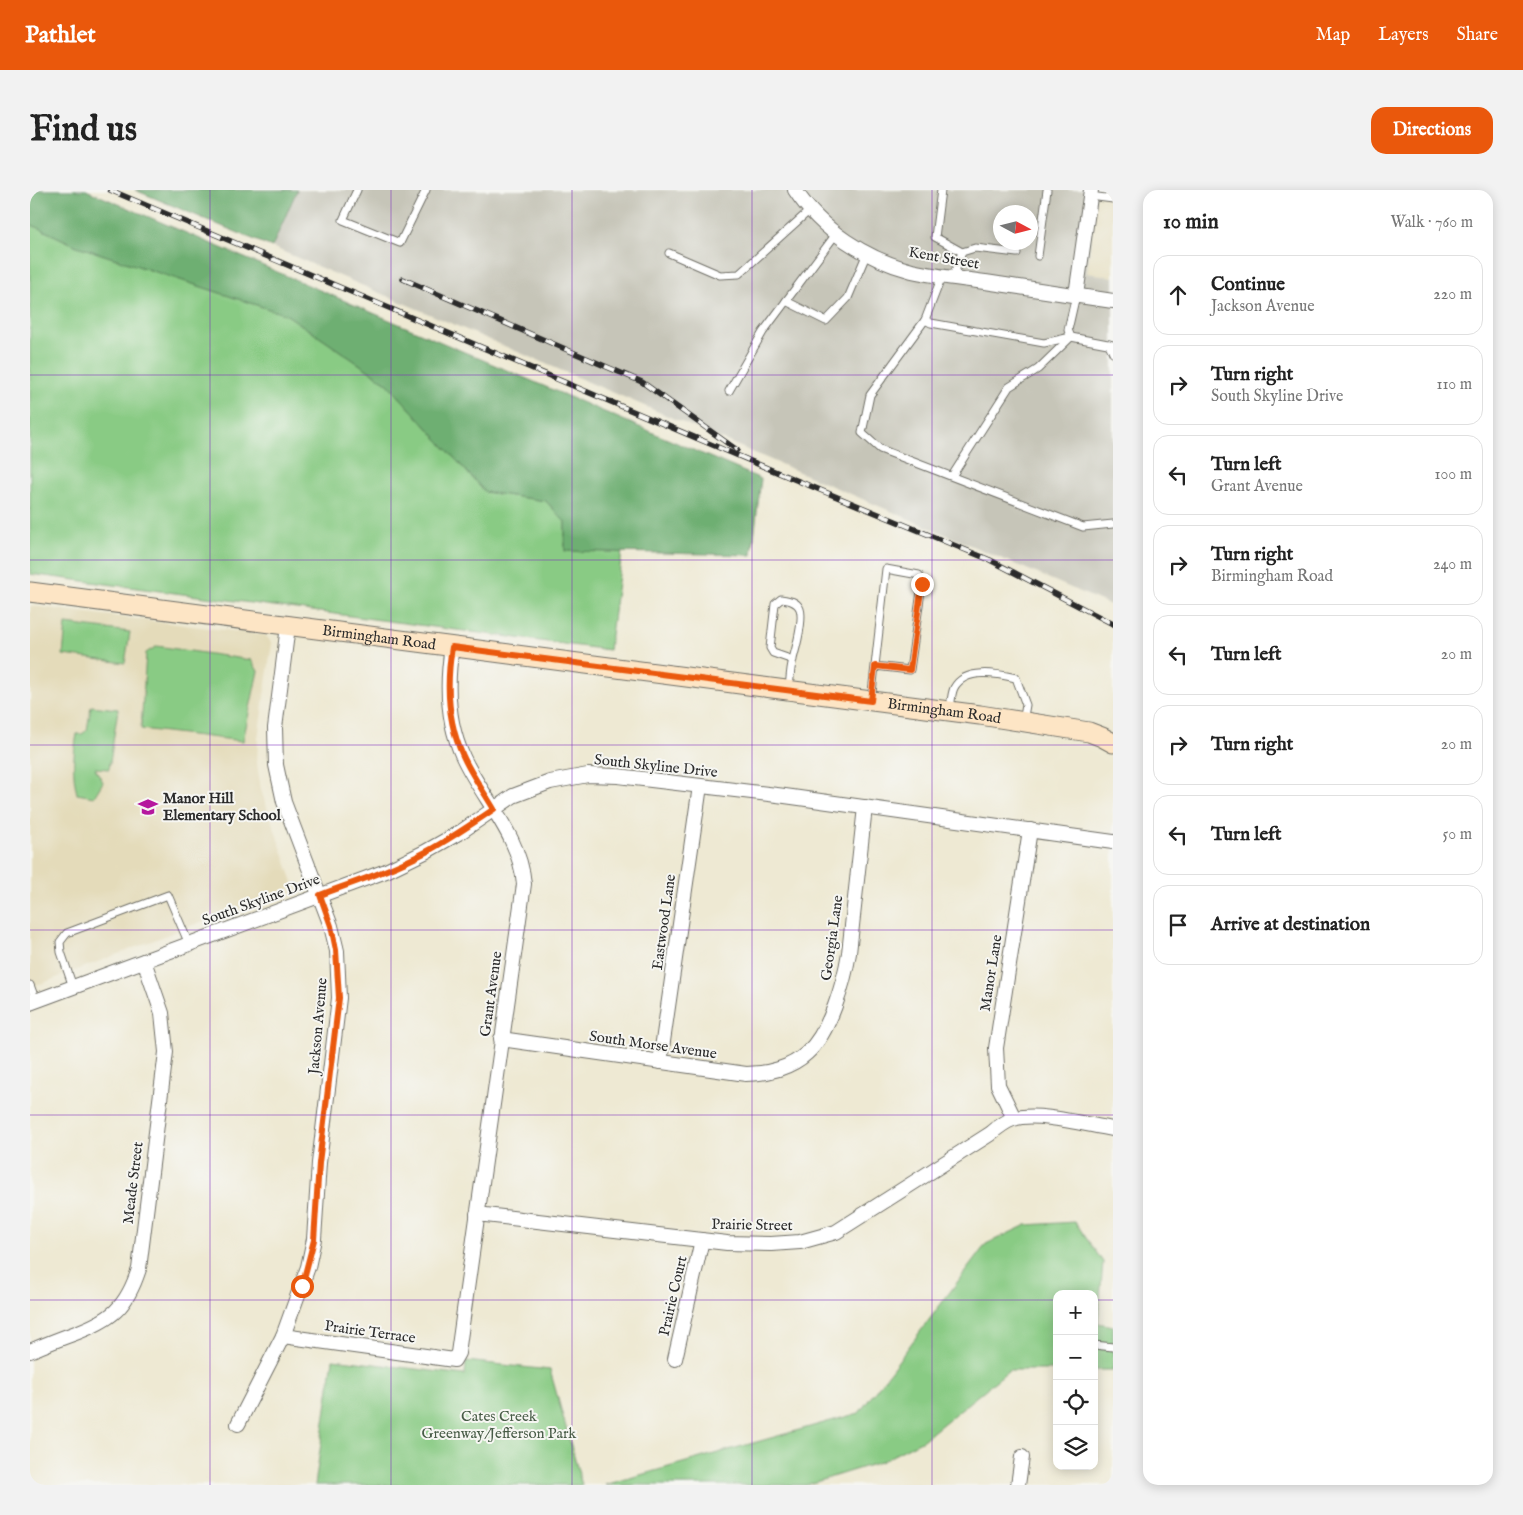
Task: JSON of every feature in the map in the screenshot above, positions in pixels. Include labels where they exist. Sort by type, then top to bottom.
[{"type":"street","name":"Kent Street","points":[[795,190],[810,210],[836,234],[867,253],[890,264],[912,271],[1113,301]]},
{"type":"street","points":[[1076,295],[1091,193]]},
{"type":"street","name":"Birmingham Road","points":[[30,592],[950,711],[1089,732],[1102,736],[1113,744]]},
{"type":"street","name":"Jackson Avenue","points":[[238,1424],[283,1336],[302,1286],[314,1240],[319,1163],[339,998],[336,950],[331,926],[284,802],[276,766],[275,728],[288,626]]},
{"type":"street","name":"Grant Avenue","points":[[452,647],[448,684],[451,720],[464,757],[518,854],[524,884],[458,1353],[454,1360]]},
{"type":"street","name":"South Skyline Drive","points":[[33,1002],[386,871],[462,831],[513,796],[531,788],[588,775],[618,776],[700,786],[1113,842]]},
{"type":"street","name":"Eastwood Lane","points":[[660,1062],[700,786]]},
{"type":"street","name":"Georgia Lane","points":[[797,1060],[808,1052],[820,1034],[839,995],[845,974],[865,808]]},
{"type":"street","name":"Manor Lane","points":[[1014,1118],[998,1085],[996,1048],[1030,830]]},
{"type":"street","name":"Meade Street","points":[[30,1351],[107,1319],[125,1301],[134,1286],[139,1270],[166,1052],[162,1013],[144,961]]},
{"type":"street","name":"South Morse Avenue","points":[[501,1039],[746,1074],[771,1071],[797,1060]]},
{"type":"street","points":[[1014,1118],[1042,1118],[1113,1129]]},
{"type":"street","name":"Prairie Street","points":[[477,1214],[727,1243],[785,1244],[814,1239],[836,1232],[1014,1118]]},
{"type":"street","name":"Prairie Court","points":[[675,1358],[702,1240]]},
{"type":"street","name":"Prairie Terrace","points":[[283,1336],[454,1360]]},
{"type":"street","points":[[1018,1485],[1022,1457]]},
{"type":"lane","points":[[357,190],[343,220],[400,243],[426,190]]},
{"type":"lane","points":[[941,190],[935,237],[962,252]]},
{"type":"lane","points":[[1038,256],[1047,190]]},
{"type":"lane","points":[[1091,193],[1113,199]]},
{"type":"lane","points":[[669,253],[720,275],[739,274],[810,210]]},
{"type":"lane","points":[[729,391],[763,332],[836,234]]},
{"type":"lane","points":[[1017,254],[975,248],[962,252],[925,320],[870,395],[862,433],[880,449],[1083,527],[1113,524]]},
{"type":"lane","points":[[786,301],[826,321],[848,298],[867,253]]},
{"type":"lane","points":[[1071,337],[1068,330],[1076,295]]},
{"type":"lane","points":[[925,320],[931,323],[1044,343],[1071,337],[1111,344],[1113,353]]},
{"type":"lane","points":[[952,476],[1009,387],[1038,369],[1071,337]]},
{"type":"lane","points":[[871,701],[886,569],[920,575],[922,584],[910,670],[875,666]]},
{"type":"lane","points":[[789,691],[792,660],[797,648],[801,610],[797,604],[781,599],[775,604],[770,648],[773,653],[792,660]]},
{"type":"lane","points":[[950,711],[954,688],[961,679],[975,674],[1001,675],[1016,678],[1026,705],[1023,722]]},
{"type":"lane","points":[[73,987],[61,952],[60,942],[67,934],[168,895],[190,944]]},
{"type":"lane","points":[[30,985],[33,1002]]},
{"type":"lane","points":[[1098,1346],[1113,1348]]},
{"type":"shaded area","points":[[297,190],[1097,190],[1087,273],[1113,277],[1113,606],[272,247]]},
{"type":"shaded area","points":[[1097,190],[1113,190],[1113,277],[1087,273]]},
{"type":"shaded area","name":"Manor Hill Elementary School","points":[[30,606],[265,635],[272,643],[258,738],[257,764],[261,790],[293,882],[291,887],[30,988]]},
{"type":"green space","points":[[30,190],[86,190],[761,479],[752,555],[565,551],[565,522],[546,501],[485,492],[387,383],[287,315],[77,246],[30,224]]},
{"type":"green space","points":[[135,190],[297,190],[272,247]]},
{"type":"green space","points":[[30,224],[77,246],[287,315],[387,383],[485,492],[546,501],[565,522],[565,551],[622,552],[609,650],[30,574]]},
{"type":"green space","points":[[66,624],[130,632],[125,663],[63,655]]},
{"type":"green space","points":[[157,646],[251,660],[258,671],[243,741],[141,729],[146,653]]},
{"type":"green space","points":[[91,706],[118,709],[109,769],[95,768],[103,782],[94,797],[77,794],[74,772],[77,734],[82,734],[87,730]]},
{"type":"green space","points":[[1075,1222],[1103,1262],[1098,1323],[1098,1290],[1053,1290],[1053,1370],[1009,1370],[923,1440],[880,1462],[806,1485],[605,1485],[859,1413],[986,1244],[1026,1225]]},
{"type":"green space","points":[[1098,1323],[1113,1326],[1113,1370],[1098,1370]]},
{"type":"green space","name":"Cates Creek Greenway/Jefferson Park","points":[[333,1359],[465,1375],[466,1361],[550,1370],[582,1485],[315,1485]]},
{"type":"railway","points":[[110,190],[779,473],[990,560],[1113,624]]},
{"type":"railway","points":[[403,279],[642,382],[737,450]]},
{"type":"place","name":"Manor Hill Elementary School","points":[[148,807]]},
{"type":"route","points":[[302,1286],[314,1240],[319,1163],[339,998],[336,950],[331,926],[320,895],[386,871],[425,852],[462,831],[494,809],[464,757],[451,720],[448,684],[452,647],[871,701],[875,666],[910,670],[922,584]]}]
